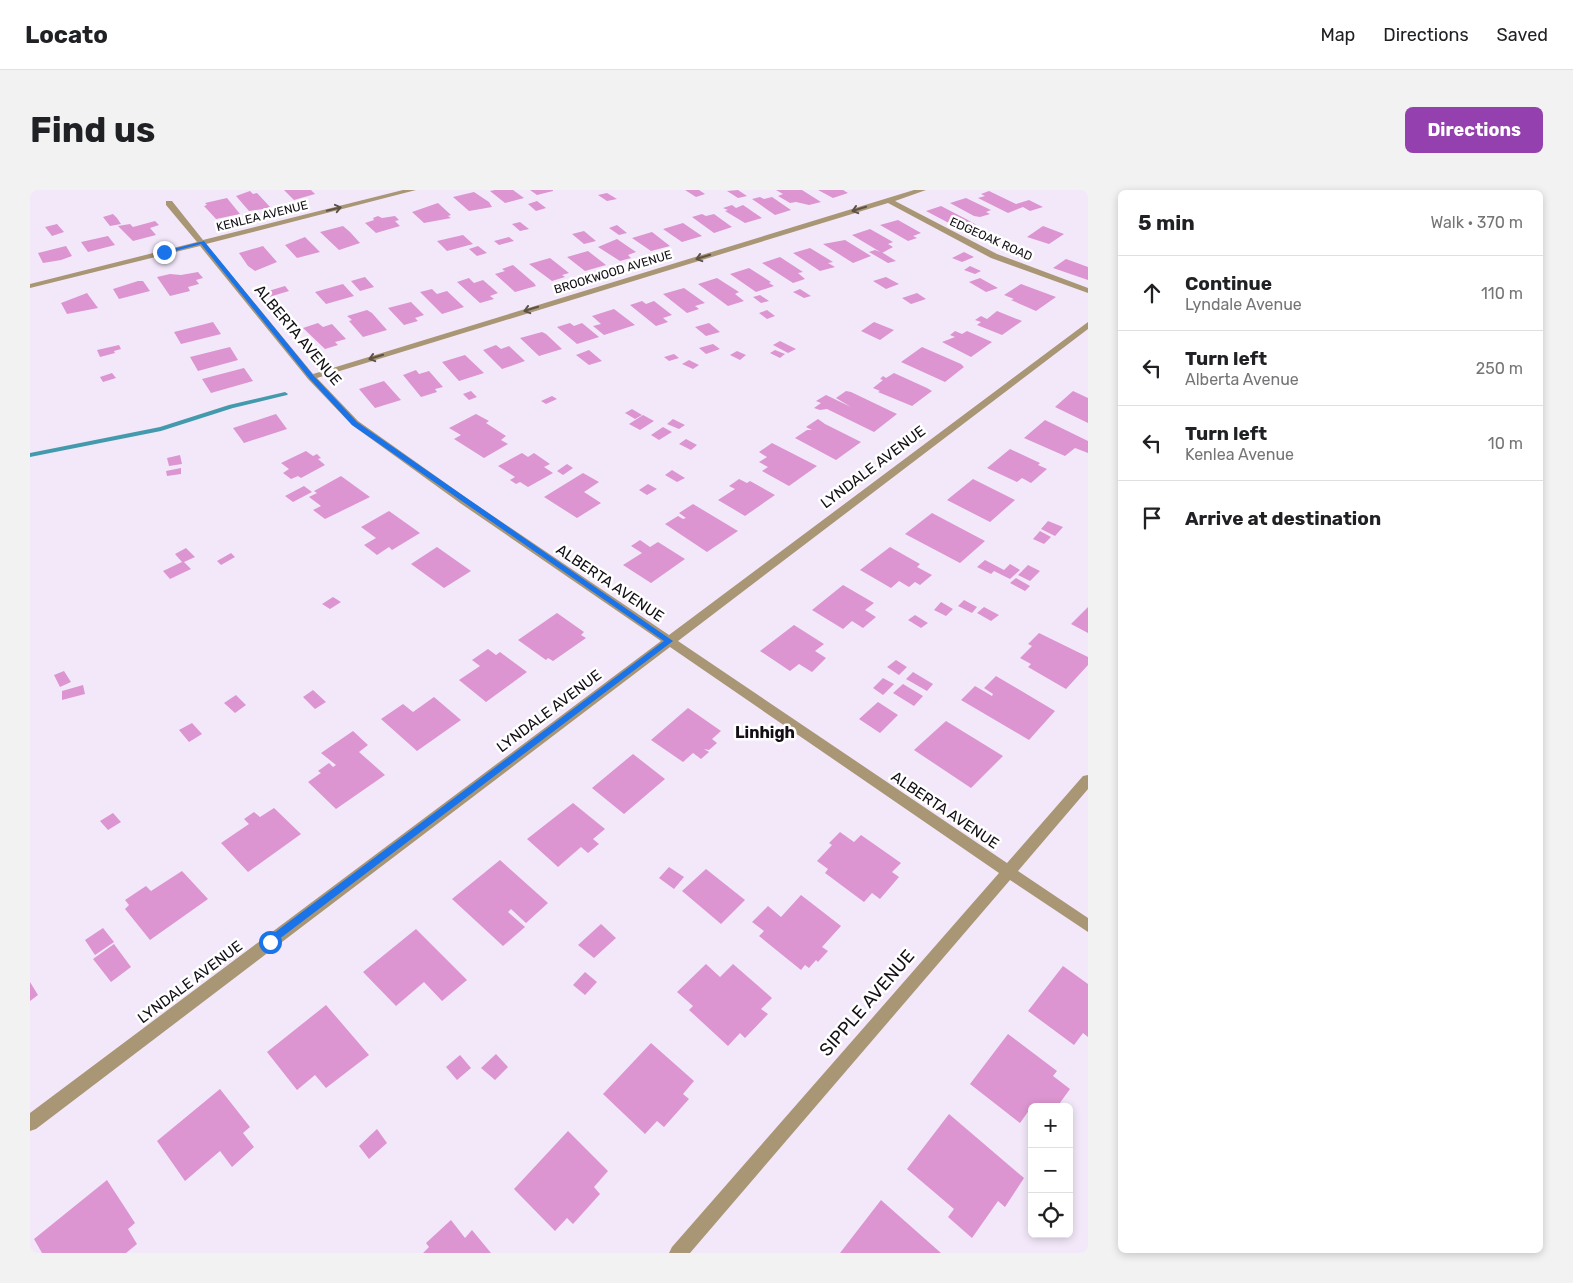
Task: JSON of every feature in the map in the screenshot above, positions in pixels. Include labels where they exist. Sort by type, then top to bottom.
[{"type":"street","name":"KENLEA AVENUE","points":[[30,286],[412,190]]},
{"type":"street","name":"BROOKWOOD AVENUE","points":[[311,376],[922,190]]},
{"type":"street","name":"EDGEOAK ROAD","points":[[889,200],[994,256],[1088,291]]},
{"type":"street","name":"ALBERTA AVENUE","points":[[169,203],[311,376],[355,423],[386,447],[1088,926]]},
{"type":"street","name":"LYNDALE AVENUE","points":[[30,1122],[1088,325]]},
{"type":"street","name":"SIPPLE AVENUE","points":[[678,1253],[1088,780]]},
{"type":"building","points":[[284,190],[311,190],[315,194],[294,200]]},
{"type":"building","points":[[513,190],[524,198],[505,203],[490,191]]},
{"type":"building","points":[[530,190],[553,190],[553,191],[537,195]]},
{"type":"building","points":[[685,190],[699,190],[705,194],[696,197]]},
{"type":"building","points":[[738,190],[747,196],[738,198],[727,191]]},
{"type":"building","points":[[776,190],[802,190],[821,202],[809,205],[796,202],[790,203],[778,196],[783,194]]},
{"type":"building","points":[[818,190],[843,190],[848,193],[833,198]]},
{"type":"building","points":[[250,191],[253,194],[257,193],[271,208],[249,211],[236,196]]},
{"type":"building","points":[[989,191],[1016,204],[1029,200],[1043,207],[1030,211],[1023,207],[1008,213],[978,198],[985,196],[981,194]]},
{"type":"building","points":[[474,192],[489,202],[492,207],[469,211],[453,197]]},
{"type":"building","points":[[607,193],[617,199],[607,201],[598,195]]},
{"type":"building","points":[[760,197],[764,199],[772,197],[791,210],[775,215],[752,199]]},
{"type":"building","points":[[227,198],[240,214],[216,219],[204,206],[207,205],[205,203]]},
{"type":"building","points":[[966,198],[991,210],[986,212],[990,214],[980,217],[974,216],[950,203]]},
{"type":"building","points":[[537,201],[546,208],[536,211],[528,204]]},
{"type":"building","points":[[438,203],[451,215],[448,216],[451,218],[424,223],[412,212]]},
{"type":"building","points":[[732,205],[736,208],[743,205],[762,218],[745,223],[723,208]]},
{"type":"building","points":[[941,206],[980,227],[966,232],[926,211]]},
{"type":"building","points":[[113,214],[121,224],[110,226],[103,217]]},
{"type":"building","points":[[702,214],[706,216],[714,214],[732,227],[714,233],[692,217]]},
{"type":"building","points":[[378,216],[382,218],[395,216],[399,220],[395,221],[400,226],[376,233],[365,223],[374,220],[373,218]]},
{"type":"building","points":[[898,220],[921,233],[913,236],[917,238],[908,241],[880,225]]},
{"type":"building","points":[[155,221],[159,225],[150,228],[156,235],[133,241],[118,226],[130,224],[133,227]]},
{"type":"building","points":[[520,222],[529,229],[520,231],[512,224]]},
{"type":"building","points":[[683,223],[702,236],[682,242],[663,229]]},
{"type":"building","points":[[57,224],[64,232],[52,236],[45,227]]},
{"type":"building","points":[[617,225],[627,233],[619,235],[609,228]]},
{"type":"building","points":[[343,226],[360,243],[339,250],[320,232]]},
{"type":"building","points":[[1043,226],[1064,234],[1049,244],[1027,237]]},
{"type":"building","points":[[870,229],[893,242],[888,244],[893,247],[882,253],[852,235]]},
{"type":"building","points":[[584,231],[596,241],[584,244],[572,234]]},
{"type":"building","points":[[652,232],[670,246],[651,251],[632,238]]},
{"type":"building","points":[[463,235],[473,244],[447,251],[437,241]]},
{"type":"building","points":[[108,236],[115,245],[88,252],[81,242]]},
{"type":"building","points":[[305,237],[320,252],[297,258],[285,245]]},
{"type":"building","points":[[509,237],[514,241],[499,245],[494,241]]},
{"type":"building","points":[[617,239],[636,252],[628,255],[631,258],[620,261],[598,247]]},
{"type":"building","points":[[845,240],[871,256],[853,263],[823,244]]},
{"type":"building","points":[[66,246],[72,256],[61,260],[43,263],[38,253]]},
{"type":"building","points":[[263,246],[277,262],[255,271],[248,266],[239,253]]},
{"type":"building","points":[[478,246],[487,253],[477,256],[469,249]]},
{"type":"building","points":[[810,248],[833,262],[828,263],[835,267],[820,271],[793,253]]},
{"type":"building","points":[[875,250],[896,261],[888,263],[869,252]]},
{"type":"building","points":[[588,251],[606,265],[585,271],[567,257]]},
{"type":"building","points":[[964,252],[974,257],[962,262],[952,258]]},
{"type":"building","points":[[780,257],[803,272],[798,273],[805,279],[793,283],[762,263]]},
{"type":"building","points":[[550,258],[569,273],[562,275],[565,277],[552,281],[529,264]]},
{"type":"building","points":[[1066,259],[1088,267],[1088,280],[1053,268]]},
{"type":"building","points":[[513,265],[536,286],[515,292],[495,274],[505,271],[502,269]]},
{"type":"building","points":[[970,266],[981,271],[975,274],[964,270]]},
{"type":"building","points":[[749,268],[774,286],[756,292],[730,274]]},
{"type":"building","points":[[198,272],[203,278],[196,280],[199,284],[188,287],[190,291],[170,296],[157,277],[170,274],[181,275]]},
{"type":"building","points":[[365,277],[374,287],[360,291],[351,281]]},
{"type":"building","points":[[886,277],[899,284],[886,289],[873,281]]},
{"type":"building","points":[[469,278],[474,283],[483,280],[498,293],[490,296],[494,299],[480,303],[457,282]]},
{"type":"building","points":[[717,278],[739,292],[735,294],[744,301],[728,306],[698,284]]},
{"type":"building","points":[[980,278],[998,288],[986,292],[969,282]]},
{"type":"building","points":[[143,281],[150,291],[119,299],[113,289]]},
{"type":"building","points":[[343,284],[354,296],[326,304],[315,292]]},
{"type":"building","points":[[1021,284],[1056,297],[1036,311],[1004,295]]},
{"type":"building","points":[[285,286],[289,291],[269,297],[265,292]]},
{"type":"building","points":[[684,288],[705,303],[695,306],[699,309],[687,313],[663,294]]},
{"type":"building","points":[[432,289],[437,294],[447,291],[464,307],[442,314],[420,292]]},
{"type":"building","points":[[800,289],[811,296],[804,298],[793,292]]},
{"type":"building","points":[[87,293],[98,308],[67,314],[61,303]]},
{"type":"building","points":[[917,293],[926,299],[911,304],[902,298]]},
{"type":"building","points":[[760,295],[769,301],[761,303],[753,297]]},
{"type":"building","points":[[642,301],[646,304],[654,301],[672,315],[663,318],[668,322],[656,326],[630,305]]},
{"type":"building","points":[[411,302],[424,315],[415,318],[418,321],[404,325],[388,308]]},
{"type":"building","points":[[614,309],[635,325],[604,335],[593,326],[601,324],[592,316]]},
{"type":"building","points":[[367,310],[387,330],[363,337],[349,321],[352,320],[347,316]]},
{"type":"building","points":[[767,310],[775,316],[767,319],[759,313]]},
{"type":"building","points":[[997,311],[1022,321],[1002,335],[977,325],[981,322],[975,320],[981,316],[987,319]]},
{"type":"building","points":[[213,322],[221,334],[181,344],[174,332]]},
{"type":"building","points":[[874,322],[894,330],[880,340],[861,331]]},
{"type":"building","points":[[318,323],[323,327],[332,324],[346,339],[335,342],[338,345],[325,349],[303,328]]},
{"type":"building","points":[[570,323],[574,326],[582,323],[599,337],[577,344],[557,327]]},
{"type":"building","points":[[709,323],[720,332],[706,336],[695,327]]},
{"type":"building","points":[[955,331],[962,334],[967,331],[992,342],[971,357],[942,342],[955,337],[950,335]]},
{"type":"building","points":[[542,332],[562,349],[539,356],[520,338]]},
{"type":"building","points":[[780,341],[796,349],[788,353],[773,345]]},
{"type":"building","points":[[713,344],[720,349],[706,354],[699,348]]},
{"type":"building","points":[[119,345],[121,349],[114,351],[115,353],[100,357],[97,350]]},
{"type":"building","points":[[496,345],[501,349],[509,346],[525,361],[502,369],[483,350]]},
{"type":"building","points":[[230,347],[238,360],[198,371],[190,357]]},
{"type":"building","points":[[922,347],[964,367],[945,382],[901,362]]},
{"type":"building","points":[[589,350],[602,361],[589,365],[576,355]]},
{"type":"building","points":[[775,350],[785,354],[780,358],[770,353]]},
{"type":"building","points":[[737,351],[746,355],[740,360],[730,355]]},
{"type":"building","points":[[674,354],[679,358],[669,361],[664,357]]},
{"type":"building","points":[[465,355],[484,373],[459,381],[442,362]]},
{"type":"building","points":[[689,360],[699,365],[693,369],[682,364]]},
{"type":"building","points":[[244,368],[253,381],[211,393],[202,379]]},
{"type":"building","points":[[416,370],[419,374],[429,371],[443,387],[435,389],[437,392],[421,397],[403,375]]},
{"type":"building","points":[[112,373],[116,378],[103,382],[100,377]]},
{"type":"building","points":[[894,373],[932,391],[912,406],[878,392],[880,391],[873,388],[883,380],[880,379],[883,376],[886,378]]},
{"type":"building","points":[[384,381],[401,400],[375,408],[359,389]]},
{"type":"building","points":[[471,391],[477,397],[469,400],[463,394]]},
{"type":"building","points":[[846,391],[897,414],[874,432],[827,409],[820,410],[814,408],[821,403],[816,401],[826,395],[851,407],[836,398]]},
{"type":"building","points":[[1073,391],[1088,398],[1088,423],[1055,407]]},
{"type":"building","points":[[552,396],[557,399],[546,404],[541,401]]},
{"type":"building","points":[[632,409],[642,415],[635,419],[625,413]]},
{"type":"building","points":[[276,414],[287,429],[244,443],[233,428]]},
{"type":"building","points":[[476,414],[489,421],[486,423],[506,436],[501,440],[508,444],[484,458],[454,439],[461,435],[449,428]]},
{"type":"building","points":[[643,415],[654,421],[640,430],[629,424]]},
{"type":"building","points":[[673,419],[685,425],[679,429],[667,424]]},
{"type":"building","points":[[818,419],[861,442],[836,460],[795,438],[807,430],[812,430],[806,427]]},
{"type":"building","points":[[1045,420],[1088,441],[1088,453],[1075,448],[1065,456],[1024,438]]},
{"type":"building","points":[[663,427],[672,432],[659,440],[651,435]]},
{"type":"building","points":[[686,439],[697,445],[691,450],[679,444]]},
{"type":"building","points":[[772,443],[817,466],[789,486],[762,471],[768,467],[759,462],[767,457],[759,452]]},
{"type":"building","points":[[1010,449],[1040,463],[1038,465],[1047,469],[1031,483],[1022,478],[1017,482],[987,468]]},
{"type":"building","points":[[306,451],[313,456],[317,454],[321,458],[318,459],[325,465],[301,478],[298,476],[291,479],[283,473],[289,469],[281,463]]},
{"type":"building","points":[[522,453],[528,457],[534,453],[550,464],[544,467],[553,473],[528,487],[520,482],[516,484],[510,480],[515,477],[498,466]]},
{"type":"building","points":[[180,455],[182,464],[169,466],[167,458]]},
{"type":"building","points":[[567,464],[573,468],[563,475],[557,471]]},
{"type":"building","points":[[181,468],[181,474],[167,476],[166,471]]},
{"type":"building","points":[[672,470],[685,478],[677,482],[665,475]]},
{"type":"building","points":[[583,473],[599,482],[584,492],[601,503],[577,518],[544,497]]},
{"type":"building","points":[[341,476],[370,497],[325,519],[313,510],[321,506],[309,497],[317,493],[314,491]]},
{"type":"building","points":[[739,479],[747,483],[750,481],[775,495],[745,516],[718,500],[735,489],[729,486]]},
{"type":"building","points":[[973,479],[1015,500],[990,522],[947,500]]},
{"type":"building","points":[[648,484],[657,489],[647,495],[639,490]]},
{"type":"building","points":[[304,486],[312,492],[293,502],[285,496]]},
{"type":"building","points":[[693,504],[738,531],[707,552],[665,524],[678,516],[683,519],[686,518],[679,513]]},
{"type":"building","points":[[389,511],[420,533],[392,550],[389,547],[377,555],[364,545],[376,538],[361,527]]},
{"type":"building","points":[[932,513],[985,541],[960,563],[905,534]]},
{"type":"building","points":[[1048,521],[1063,527],[1055,536],[1041,529]]},
{"type":"building","points":[[1040,531],[1051,537],[1044,544],[1033,539]]},
{"type":"building","points":[[640,540],[650,547],[658,542],[685,559],[651,583],[623,565],[642,553],[631,546]]},
{"type":"building","points":[[437,547],[471,571],[444,588],[411,564]]},
{"type":"building","points":[[890,547],[920,564],[917,567],[932,575],[920,585],[915,582],[909,587],[899,581],[891,588],[860,570]]},
{"type":"building","points":[[186,548],[195,557],[184,562],[191,569],[170,579],[163,571],[182,562],[175,554]]},
{"type":"building","points":[[231,553],[235,557],[221,565],[217,561]]},
{"type":"building","points":[[985,560],[1004,570],[1010,564],[1020,570],[1010,579],[994,571],[991,574],[977,567]]},
{"type":"building","points":[[1028,565],[1040,571],[1030,581],[1018,575]]},
{"type":"building","points":[[1016,578],[1030,586],[1025,591],[1010,583]]},
{"type":"building","points":[[843,585],[874,603],[865,610],[876,617],[863,628],[852,621],[843,629],[812,610]]},
{"type":"building","points":[[333,597],[341,602],[330,609],[322,604]]},
{"type":"building","points":[[964,600],[977,607],[972,613],[958,606]]},
{"type":"building","points":[[941,602],[953,609],[946,616],[934,610]]},
{"type":"building","points":[[984,607],[999,615],[991,621],[977,613]]},
{"type":"building","points":[[1088,607],[1088,633],[1071,624]]},
{"type":"building","points":[[557,613],[584,632],[581,635],[586,638],[553,661],[548,658],[546,660],[518,640]]},
{"type":"building","points":[[915,615],[928,623],[921,628],[908,620]]},
{"type":"building","points":[[794,625],[824,644],[815,651],[826,658],[812,672],[799,664],[790,671],[760,651]]},
{"type":"building","points":[[1039,633],[1088,657],[1088,665],[1066,689],[1028,667],[1031,664],[1020,658],[1032,646],[1028,644]]},
{"type":"building","points":[[488,649],[496,655],[500,652],[527,672],[486,702],[459,680],[480,666],[472,660]]},
{"type":"building","points":[[896,660],[907,667],[899,675],[887,667]]},
{"type":"building","points":[[64,671],[71,682],[60,687],[54,675]]},
{"type":"building","points":[[913,672],[933,684],[927,691],[906,679]]},
{"type":"building","points":[[996,676],[1055,711],[1029,740],[961,700],[975,686],[992,696],[993,694],[984,688]]},
{"type":"building","points":[[883,678],[894,684],[883,695],[873,688]]},
{"type":"building","points":[[903,684],[923,696],[914,706],[893,693]]},
{"type":"building","points":[[83,685],[85,694],[62,700],[62,691]]},
{"type":"building","points":[[313,690],[326,702],[315,709],[303,697]]},
{"type":"building","points":[[236,695],[246,705],[235,713],[224,703]]},
{"type":"building","points":[[434,697],[461,720],[417,751],[381,719],[403,704],[413,712]]},
{"type":"building","points":[[878,702],[898,715],[880,733],[859,719]]},
{"type":"building","points":[[688,708],[721,731],[712,739],[717,743],[709,750],[704,749],[709,752],[701,759],[693,753],[683,762],[651,740]]},
{"type":"building","points":[[946,721],[1003,756],[971,788],[914,750]]},
{"type":"building","points":[[192,723],[202,734],[189,742],[179,730]]},
{"type":"building","points":[[353,731],[368,745],[359,752],[385,775],[336,809],[308,782],[321,773],[318,771],[329,763],[333,767],[336,765],[321,753]]},
{"type":"building","points":[[633,754],[665,779],[624,814],[592,788]]},
{"type":"building","points":[[573,803],[605,829],[593,839],[599,844],[588,853],[581,847],[558,867],[527,839]]},
{"type":"building","points":[[274,808],[301,834],[248,872],[221,843],[249,824],[244,819],[254,812],[260,817]]},
{"type":"building","points":[[113,813],[121,822],[108,830],[100,821]]},
{"type":"building","points":[[840,832],[854,842],[861,835],[901,863],[892,872],[899,877],[880,899],[872,893],[864,902],[825,873],[828,869],[817,861],[832,845],[829,843]]},
{"type":"building","points":[[500,860],[548,903],[526,923],[511,909],[508,912],[525,927],[503,946],[452,899]]},
{"type":"building","points":[[669,867],[684,877],[674,889],[659,878]]},
{"type":"building","points":[[706,869],[745,900],[721,924],[682,891]]},
{"type":"building","points":[[182,871],[208,899],[150,940],[125,909],[129,905],[125,900],[146,886],[151,891]]},
{"type":"building","points":[[801,895],[841,926],[822,947],[828,951],[818,962],[816,960],[809,968],[805,965],[801,970],[759,936],[764,931],[752,922],[768,906],[781,917]]},
{"type":"building","points":[[601,924],[616,938],[594,958],[578,945]]},
{"type":"building","points":[[103,928],[114,942],[95,955],[85,940]]},
{"type":"building","points":[[416,929],[467,980],[442,1001],[424,982],[396,1006],[363,972]]},
{"type":"building","points":[[114,944],[131,967],[111,982],[93,959]]},
{"type":"building","points":[[706,964],[720,977],[733,964],[772,998],[761,1009],[768,1014],[745,1038],[740,1033],[728,1046],[689,1010],[693,1006],[677,992]]},
{"type":"building","points":[[1063,966],[1088,984],[1088,1037],[1083,1033],[1074,1045],[1028,1011]]},
{"type":"building","points":[[585,972],[597,982],[585,995],[573,985]]},
{"type":"building","points":[[30,982],[38,995],[30,1001]]},
{"type":"building","points":[[326,1005],[369,1055],[326,1088],[315,1075],[297,1090],[267,1052]]},
{"type":"building","points":[[1008,1034],[1057,1071],[1053,1076],[1070,1089],[1060,1103],[1028,1103],[1028,1112],[1020,1123],[970,1084]]},
{"type":"building","points":[[651,1043],[694,1081],[683,1094],[689,1099],[664,1127],[657,1121],[645,1134],[603,1094]]},
{"type":"building","points":[[496,1054],[508,1067],[495,1080],[481,1068]]},
{"type":"building","points":[[460,1055],[471,1068],[457,1080],[446,1067]]},
{"type":"building","points":[[220,1089],[250,1127],[243,1133],[254,1147],[232,1167],[220,1151],[185,1181],[157,1141]]},
{"type":"building","points":[[949,1114],[1024,1178],[1005,1207],[998,1201],[972,1238],[948,1217],[954,1209],[907,1169]]},
{"type":"building","points":[[377,1129],[387,1143],[369,1159],[359,1146]]},
{"type":"building","points":[[568,1131],[608,1171],[594,1187],[600,1194],[573,1224],[567,1218],[555,1231],[514,1189]]},
{"type":"building","points":[[107,1180],[135,1223],[128,1229],[137,1244],[126,1253],[42,1253],[34,1239]]},
{"type":"building","points":[[881,1200],[941,1253],[840,1253]]},
{"type":"building","points":[[451,1220],[465,1238],[472,1230],[491,1253],[423,1253],[429,1247],[426,1243]]},
{"type":"waterway","points":[[30,455],[161,429],[231,406],[285,394]]},
{"type":"district","name":"Linhigh","points":[[765,732]]},
{"type":"route","points":[[164,252],[202,242],[311,376],[355,423],[386,447],[669,641],[270,942]]}]
